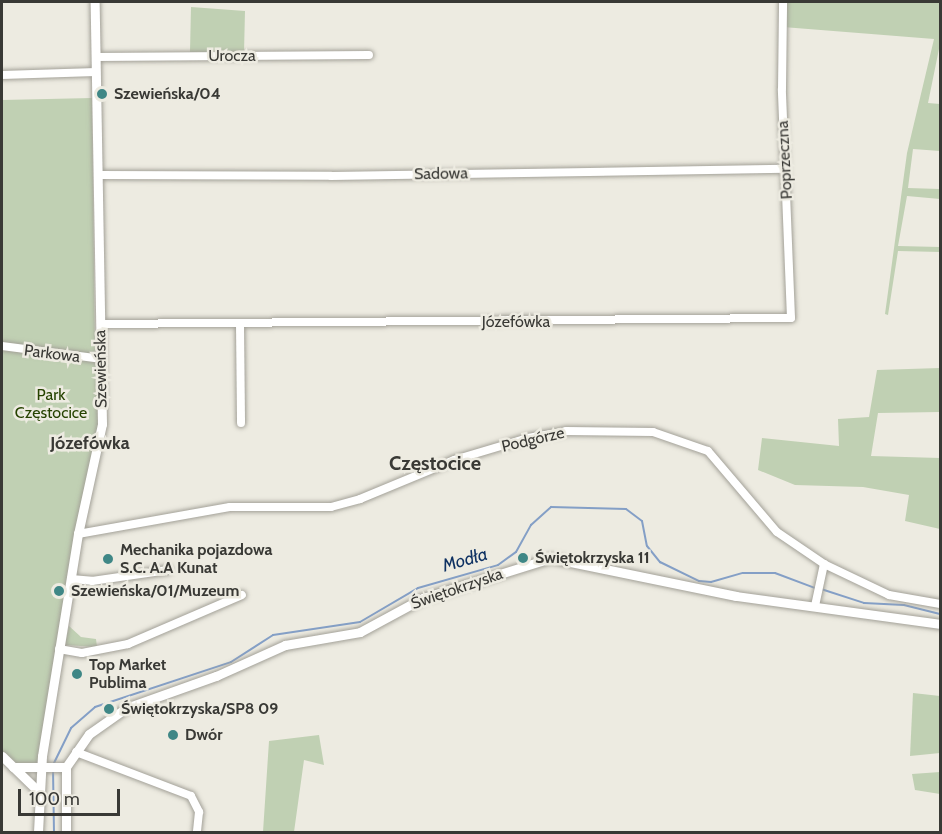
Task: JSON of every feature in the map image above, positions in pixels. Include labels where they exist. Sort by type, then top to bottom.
[{"type":"street","name":"Szewieńska","points":[[53,768],[59,649],[78,534],[102,424],[95,2]]},
{"type":"street","name":"Poprzeczna","points":[[783,2],[785,169],[791,318]]},
{"type":"street","name":"Urocza","points":[[96,57],[369,55]]},
{"type":"street","points":[[2,75],[96,72]]},
{"type":"street","name":"Sadowa","points":[[98,175],[331,176],[785,169]]},
{"type":"street","name":"Józefówka","points":[[101,324],[791,318]]},
{"type":"street","points":[[240,324],[241,423]]},
{"type":"street","name":"Parkowa","points":[[2,346],[102,359]]},
{"type":"street","name":"Podgórze","points":[[78,534],[230,507],[331,507],[360,500],[454,460],[528,438],[566,431],[640,432],[664,435],[708,451],[777,532],[824,564],[889,595],[940,604]]},
{"type":"street","name":"Świętokrzyska","points":[[53,768],[76,752],[100,723],[126,708],[216,676],[285,645],[360,632],[423,598],[551,558],[716,592],[816,603],[940,624]]},
{"type":"street","points":[[816,603],[824,564]]},
{"type":"street","points":[[71,579],[92,580],[168,570]]},
{"type":"street","points":[[59,649],[82,652],[128,644],[242,595]]},
{"type":"street","points":[[76,752],[191,796],[199,812],[197,832]]},
{"type":"street","points":[[2,756],[39,792]]},
{"type":"street","points":[[13,766],[53,768]]},
{"type":"street","points":[[38,832],[39,792],[53,768]]},
{"type":"street","points":[[53,768],[66,832]]},
{"type":"green space","points":[[786,2],[940,2],[940,44],[928,103],[940,104],[940,151],[913,149],[908,188],[940,189],[940,199],[907,196],[898,246],[940,247],[940,252],[898,251],[888,315],[885,314],[907,153],[934,39],[783,27]]},
{"type":"green space","points":[[191,7],[245,11],[244,52],[190,52]]},
{"type":"green space","points":[[92,98],[95,356],[2,344],[2,100]]},
{"type":"green space","name":"Park Częstocice","points":[[2,346],[102,359],[102,424],[78,534],[41,768],[13,767],[2,756]]},
{"type":"green space","points":[[940,368],[940,412],[878,413],[871,456],[940,458],[940,529],[905,521],[909,495],[863,487],[795,485],[758,470],[762,438],[839,446],[838,419],[869,417],[877,370]]},
{"type":"green space","points":[[69,626],[81,637],[96,639],[97,647],[65,645]]},
{"type":"green space","points":[[913,693],[940,696],[940,753],[910,756]]},
{"type":"green space","points":[[319,735],[324,765],[304,760],[294,832],[263,832],[269,741]]},
{"type":"green space","points":[[940,772],[940,794],[915,790],[912,774]]},
{"type":"waterway","name":"Modła","points":[[54,763],[71,728],[95,707],[231,662],[273,635],[360,622],[418,588],[498,565],[516,552],[531,525],[551,507],[626,509],[642,521],[647,546],[660,562],[699,581],[711,582],[743,573],[775,573],[815,588]]},
{"type":"waterway","name":"Modła","points":[[821,589],[864,603],[904,605],[940,614]]},
{"type":"waterway","name":"Modła","points":[[53,769],[54,832]]},
{"type":"place","name":"Szewieńska/04","points":[[102,94]]},
{"type":"place","name":"Świętokrzyska 11","points":[[523,558]]},
{"type":"place","name":"Mechanika pojazdowa S.C. A.A Kunat","points":[[108,559]]},
{"type":"place","name":"Szewieńska/01/Muzeum","points":[[59,591]]},
{"type":"place","name":"Top Market Publima","points":[[77,674]]},
{"type":"place","name":"Świętokrzyska/SP8 09","points":[[109,709]]},
{"type":"place","name":"Dwór","points":[[173,735]]},
{"type":"district","name":"Józefówka","points":[[90,443]]},
{"type":"district","name":"Częstocice","points":[[435,463]]}]
